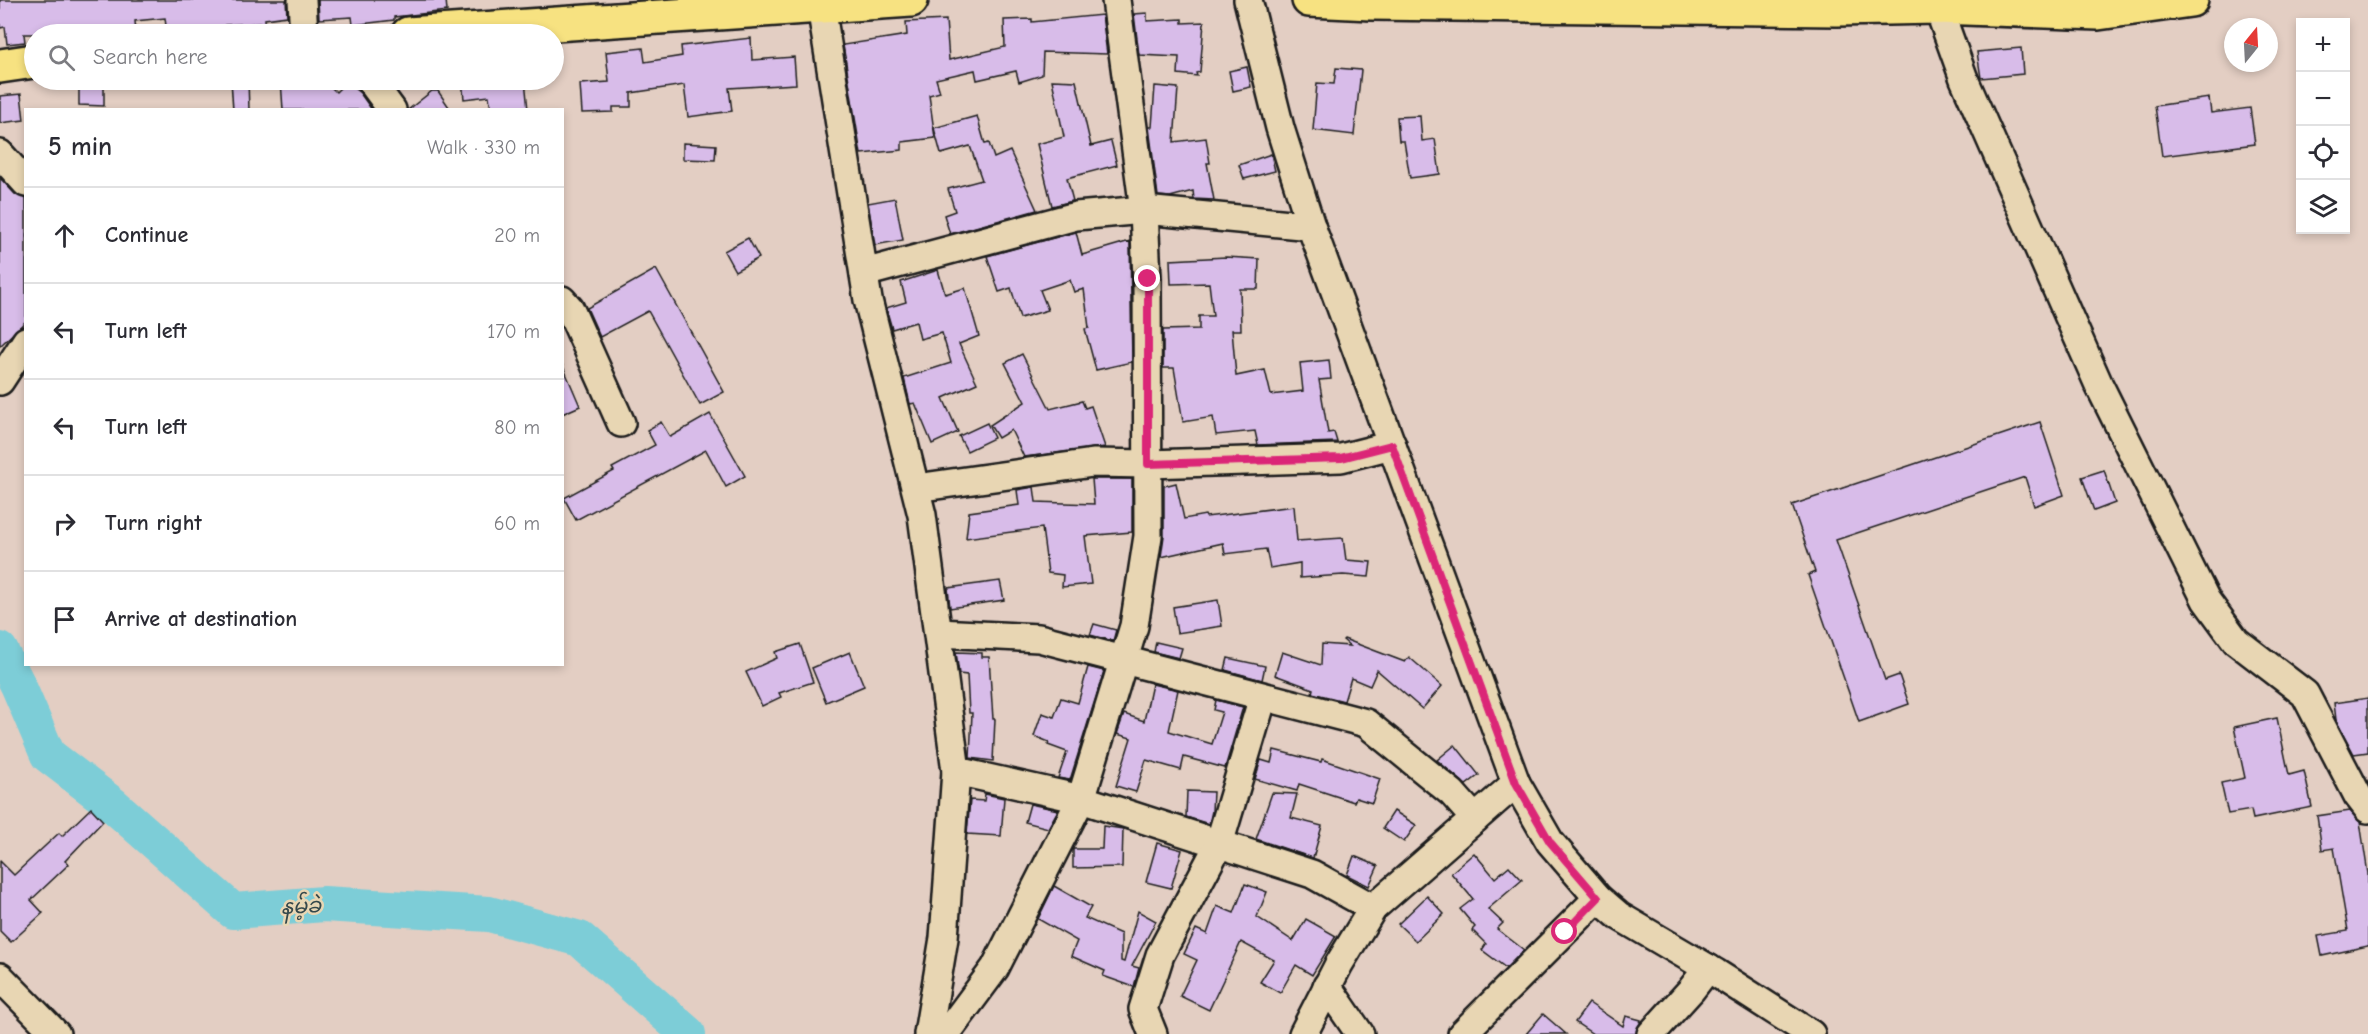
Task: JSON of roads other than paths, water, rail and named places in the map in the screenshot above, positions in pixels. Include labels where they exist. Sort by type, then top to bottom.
[{"type":"main road","points":[[522,24],[717,7],[821,6],[911,0]]},
{"type":"main road","points":[[1330,0],[1837,5],[2098,13],[2191,0]]},
{"type":"main road","points":[[0,66],[24,62]]},
{"type":"street","points":[[302,0],[303,24]]},
{"type":"street","points":[[946,1034],[995,968],[1082,799],[1134,626],[1148,536],[1148,279],[1144,210],[1116,0]]},
{"type":"street","points":[[1248,0],[1280,128],[1311,226],[1516,783],[1550,842],[1598,898],[1619,916],[1708,968],[1811,1034]]},
{"type":"street","points":[[821,6],[868,300],[922,515],[956,771],[944,938],[928,1034]]},
{"type":"street","points":[[1938,7],[1964,79],[2099,385],[2206,600],[2236,641],[2305,694],[2358,796],[2368,809]]},
{"type":"street","points":[[377,90],[391,108]]},
{"type":"street","points":[[0,154],[24,181]]},
{"type":"street","points":[[864,273],[1076,216],[1144,210],[1311,226]]},
{"type":"street","points":[[564,302],[570,309],[621,423]]},
{"type":"street","points":[[0,381],[24,344]]},
{"type":"street","points":[[915,488],[1093,463],[1148,464],[1341,458],[1392,445]]},
{"type":"street","points":[[938,633],[1039,638],[1124,662],[1366,723],[1452,793],[1475,819]]},
{"type":"street","points":[[1153,1034],[1143,1009],[1160,955],[1219,844],[1263,697]]},
{"type":"street","points":[[956,771],[1082,799],[1312,874],[1373,908]]},
{"type":"street","points":[[1303,1034],[1327,986],[1373,908],[1516,783]]},
{"type":"street","points":[[1462,1034],[1598,898]]},
{"type":"street","points":[[1651,1034],[1708,968]]},
{"type":"street","points":[[2,981],[56,1034]]},
{"type":"street","points":[[1327,986],[1360,1034]]},
{"type":"waterway","name":"နမ့်ခဲ","points":[[0,650],[18,685],[48,755],[112,804],[233,911],[324,904],[489,914],[580,939],[688,1034]]}]
